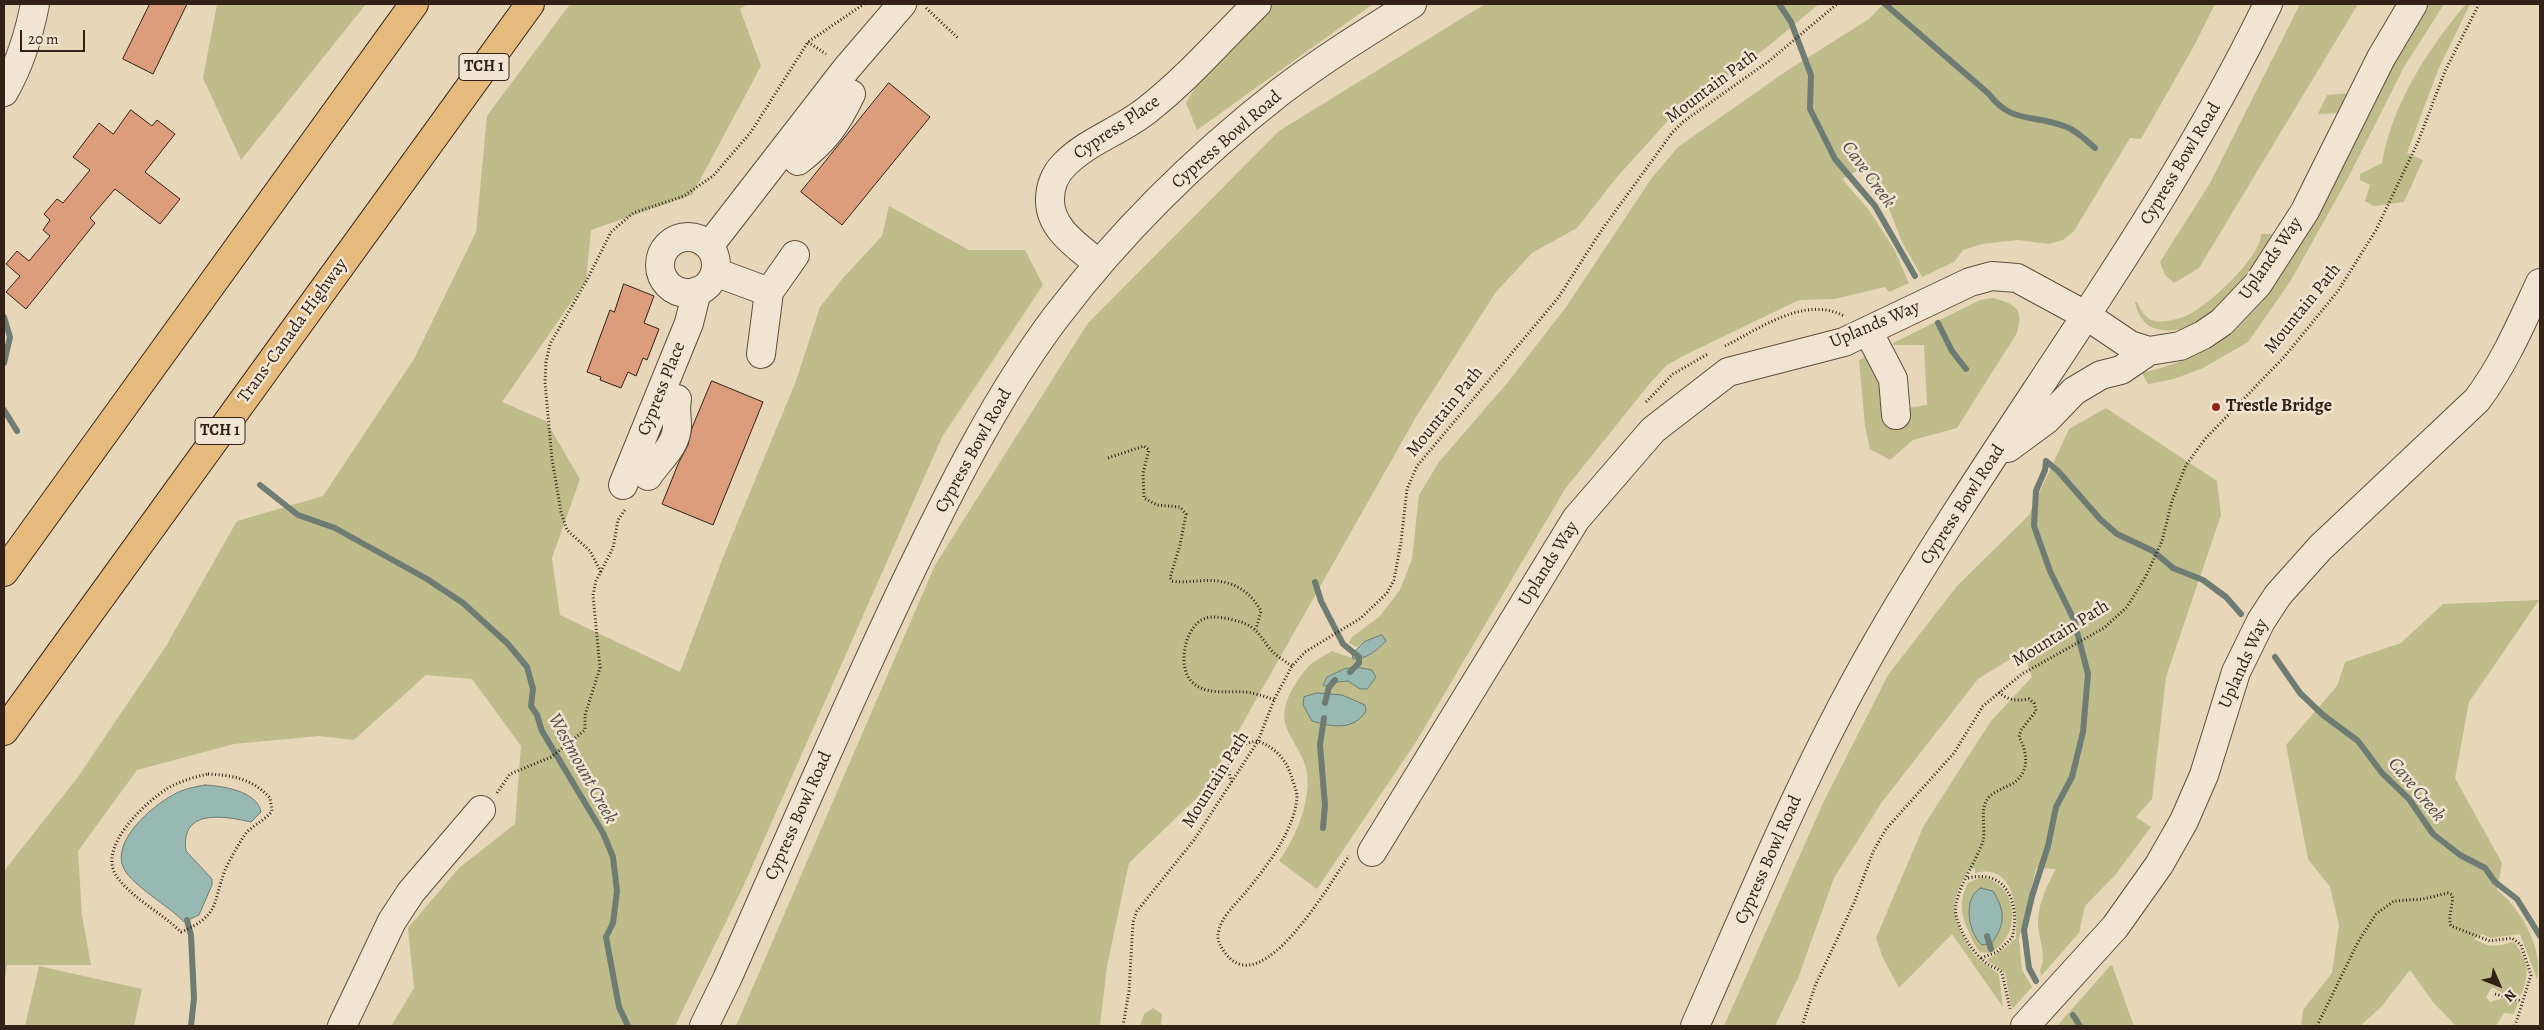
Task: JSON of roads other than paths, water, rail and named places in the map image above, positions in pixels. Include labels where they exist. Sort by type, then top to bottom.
[{"type":"highway","points":[[4,572],[414,4]]},
{"type":"highway","name":"Trans-Canada Highway","points":[[4,731],[530,4]]},
{"type":"highway","points":[[438,131],[551,4]]},
{"type":"street","points":[[4,92],[16,71],[29,35],[35,4]]},
{"type":"street","name":"Cypress Place","points":[[641,478],[678,400],[689,323],[707,270],[851,95],[902,4]]},
{"type":"street","name":"Cypress Place","points":[[1099,264],[1060,230],[1054,217],[1050,199],[1057,174],[1077,154],[1132,121],[1160,100],[1257,4]]},
{"type":"street","name":"Cypress Bowl Road","points":[[704,1026],[727,979],[846,709],[949,494],[1018,371],[1056,317],[1099,264],[1147,211],[1225,138],[1281,92],[1347,45],[1412,4]]},
{"type":"street","name":"Cypress Bowl Road","points":[[1695,1026],[1787,817],[1832,724],[1882,633],[1992,459],[2087,316],[2186,160],[2268,4]]},
{"type":"street","name":"Uplands Way","points":[[1372,852],[1576,519],[1653,430],[1728,372],[1844,342],[1970,282],[1999,276],[2017,278],[2030,283],[2087,316],[2130,345],[2149,351],[2180,346],[2203,335],[2222,322],[2258,284],[2305,210],[2381,58],[2413,4]]},
{"type":"street","points":[[761,354],[769,292],[795,255]]},
{"type":"street","points":[[707,270],[769,292]]},
{"type":"street","name":"Uplands Way","points":[[2020,1021],[2115,926],[2140,894],[2159,865],[2184,821],[2204,775],[2218,724],[2236,672],[2261,621],[2278,595],[2320,548],[2477,400],[2510,349],[2540,283]]},
{"type":"street","points":[[1868,331],[1893,379],[1896,415]]},
{"type":"street","points":[[1992,459],[2046,420],[2074,391],[2101,375],[2121,370],[2149,351]]},
{"type":"street","points":[[342,1026],[392,921],[411,892],[481,810]]},
{"type":"water","points":[[1382,635],[1386,641],[1379,648],[1367,656],[1353,659],[1352,654],[1364,642]]},
{"type":"water","points":[[1356,667],[1372,670],[1376,677],[1367,689],[1360,689],[1348,681],[1337,682],[1329,687],[1323,685],[1327,677],[1344,669]]},
{"type":"water","points":[[1317,693],[1342,695],[1365,705],[1366,711],[1349,725],[1335,726],[1312,721],[1303,705],[1304,697]]},
{"type":"water","points":[[205,785],[230,788],[246,794],[258,805],[261,812],[251,822],[217,817],[197,821],[190,827],[186,837],[186,851],[212,879],[212,885],[199,915],[184,922],[129,876],[124,869],[121,859],[123,848],[135,826],[155,807],[181,791]]},
{"type":"water","points":[[1981,888],[1993,891],[2002,912],[2001,924],[1992,943],[1982,945],[1973,932],[1969,915],[1971,899]]},
{"type":"waterway","name":"Cave Creek","points":[[1779,4],[1791,22],[1811,75],[1810,109],[1835,159],[1875,206],[1915,276]]},
{"type":"waterway","points":[[1885,4],[2006,110],[2023,117],[2053,122],[2073,130],[2095,148]]},
{"type":"waterway","name":"Westmount Creek","points":[[4,317],[10,337],[4,363]]},
{"type":"waterway","name":"Cave Creek","points":[[1938,323],[1952,351],[1966,369]]},
{"type":"waterway","name":"Westmount Creek","points":[[4,410],[17,431]]},
{"type":"waterway","points":[[2046,461],[2058,471],[2100,519],[2117,534],[2153,551],[2173,568],[2203,580],[2226,597],[2241,614]]},
{"type":"waterway","points":[[2036,981],[2029,968],[2024,930],[2032,896],[2048,846],[2056,807],[2072,777],[2083,732],[2088,674],[2074,620],[2050,571],[2034,526],[2036,491],[2045,470],[2046,461]]},
{"type":"waterway","name":"Westmount Creek","points":[[260,485],[298,515],[335,528],[427,579],[463,603],[508,644],[527,667],[533,689],[531,706],[537,715],[542,731],[603,833],[613,857],[617,891],[613,923],[606,937],[619,1007],[628,1026]]},
{"type":"waterway","points":[[1315,582],[1321,601],[1343,644],[1359,657],[1359,663],[1350,672]]},
{"type":"waterway","name":"Cave Creek","points":[[2275,657],[2300,693],[2323,715],[2358,741],[2382,773],[2409,799],[2433,834],[2460,855],[2485,868],[2495,882],[2517,899],[2540,936]]},
{"type":"waterway","points":[[1325,703],[1329,687],[1335,680]]},
{"type":"waterway","points":[[1323,828],[1325,805],[1320,745],[1324,718]]},
{"type":"waterway","points":[[187,920],[191,935],[194,998],[191,1026]]},
{"type":"waterway","points":[[1987,936],[1991,949]]},
{"type":"waterway","points":[[2073,1015],[2080,1026]]},
{"type":"place","name":"Trestle Bridge","points":[[2216,407]]}]
